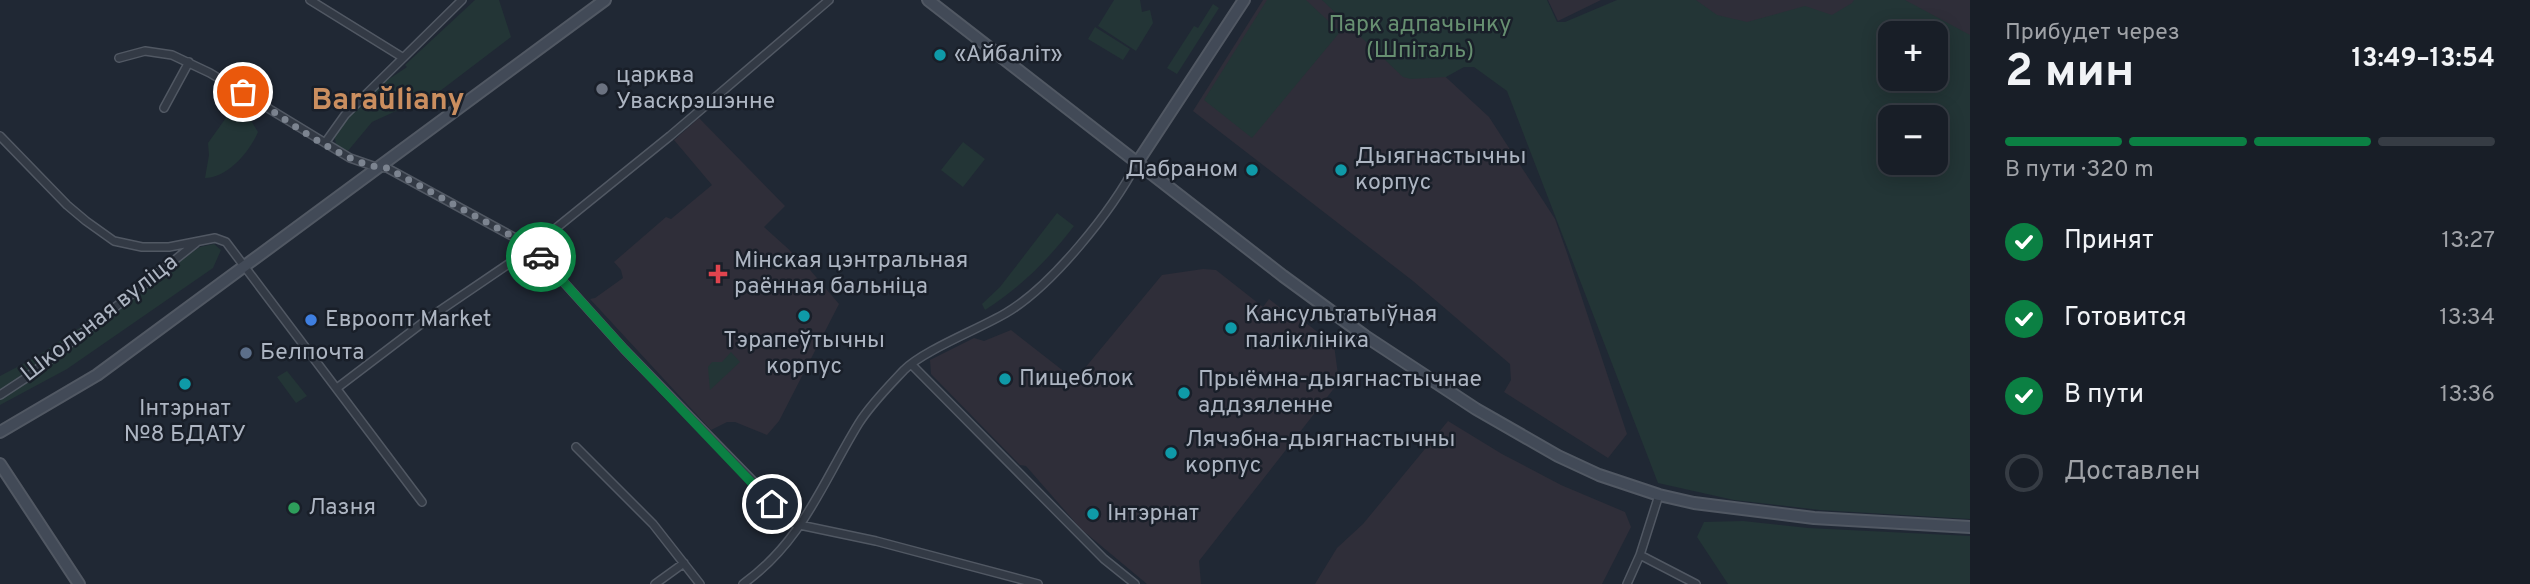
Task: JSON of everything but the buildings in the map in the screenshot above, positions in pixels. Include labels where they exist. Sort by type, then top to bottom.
[{"type":"main road","points":[[0,432],[97,375],[605,0]]},
{"type":"main road","points":[[928,0],[1345,321],[1476,409],[1558,456],[1599,475],[1659,495],[1694,503],[1796,517],[1970,527]]},
{"type":"main road","points":[[1137,163],[1244,0]]},
{"type":"main road","points":[[0,464],[79,584]]},
{"type":"street","points":[[310,0],[402,57]]},
{"type":"street","points":[[325,143],[345,115],[462,0]]},
{"type":"street","points":[[337,388],[429,318],[532,247],[670,136],[829,0]]},
{"type":"street","points":[[118,58],[145,51],[161,52],[189,62],[350,158],[387,168],[532,247],[661,388],[772,504],[799,527],[876,541],[1038,584]]},
{"type":"street","points":[[164,108],[189,62]]},
{"type":"street","name":"Школьная вуліца","points":[[0,136],[67,205],[94,228],[114,240],[142,247],[169,247],[215,238],[223,240],[245,265]]},
{"type":"street","points":[[743,584],[788,543],[819,496],[860,422],[911,364],[999,317],[1040,288],[1070,257],[1129,178],[1137,163]]},
{"type":"street","name":"Школьная вуліца","points":[[0,395],[26,378],[198,241]]},
{"type":"street","points":[[245,265],[422,502]]},
{"type":"street","points":[[911,364],[1104,559],[1135,584]]},
{"type":"street","points":[[576,447],[653,524],[700,584]]},
{"type":"street","points":[[1627,584],[1640,555],[1659,495]]},
{"type":"street","points":[[1640,555],[1696,584]]},
{"type":"street","points":[[655,584],[684,563]]},
{"type":"shaded area","points":[[1263,0],[1322,0],[1437,69],[1489,117],[1555,219],[1567,253],[1627,434],[1608,458],[1504,392],[1511,380],[1510,364],[1413,281],[1193,111]]},
{"type":"shaded area","points":[[1548,0],[1601,0],[1558,21]]},
{"type":"shaded area","points":[[1676,0],[1970,0],[1970,52],[1948,40],[1948,21],[1878,21],[1878,33],[1728,32]]},
{"type":"shaded area","name":"Мінская цэнтральная раённая бальніца","points":[[699,118],[785,206],[764,227],[805,264],[839,304],[779,421],[767,435],[735,422],[727,422],[711,430],[590,299],[623,278],[621,270],[614,262],[666,217],[671,219],[712,185],[674,140]]},
{"type":"shaded area","points":[[1203,269],[1216,270],[1263,307],[1269,299],[1283,310],[1285,321],[1301,319],[1334,345],[1339,382],[1199,561],[1201,584],[1147,584],[1081,529],[1026,466],[1020,465],[931,374],[930,360],[974,338],[984,341],[1011,330],[1075,380],[1162,275]]},
{"type":"shaded area","points":[[1448,421],[1502,454],[1561,485],[1625,512],[1631,527],[1602,584],[1315,584],[1337,548],[1363,524]]},
{"type":"green space","points":[[475,0],[499,0],[511,37],[440,91],[372,122],[347,152],[336,144],[334,134],[374,89],[407,67],[405,65]]},
{"type":"green space","points":[[1114,0],[1140,0],[1142,12],[1150,10],[1153,23],[1136,51],[1098,26]]},
{"type":"green space","points":[[1267,0],[1306,0],[1340,32],[1252,138],[1204,100]]},
{"type":"green space","name":"Парк адпачынку (Шпіталь)","points":[[1322,0],[1547,0],[1557,22],[1565,22],[1617,0],[1696,0],[1717,15],[1747,22],[1805,6],[1832,15],[1854,0],[1905,0],[1944,21],[1878,21],[1878,91],[1948,91],[1948,23],[1970,35],[1970,519],[1820,510],[1734,500],[1658,483],[1507,91],[1474,67],[1464,67],[1446,77],[1403,77]]},
{"type":"green space","points":[[1213,4],[1219,8],[1177,74],[1167,68],[1194,26],[1198,28]]},
{"type":"green space","points":[[1095,27],[1130,49],[1123,60],[1088,39]]},
{"type":"green space","points":[[241,104],[258,132],[236,163],[221,174],[205,178],[208,143],[233,108]]},
{"type":"green space","points":[[963,142],[985,159],[963,187],[941,170]]},
{"type":"green space","points":[[1057,213],[1074,226],[1033,272],[985,310],[982,304],[1000,287]]},
{"type":"green space","points":[[214,244],[221,250],[213,268],[67,369],[0,405],[0,376],[36,357],[200,247]]},
{"type":"green space","points":[[731,352],[740,362],[710,390],[708,367],[712,362],[722,362]]},
{"type":"green space","points":[[287,371],[307,396],[296,403],[277,377]]},
{"type":"green space","points":[[1743,521],[1808,528],[1970,536],[1970,584],[1728,584],[1697,537],[1704,522]]},
{"type":"way so far","points":[[243,92],[350,158],[387,168],[532,247],[541,257]]},
{"type":"place","name":"«Айбаліт»","points":[[940,55]]},
{"type":"place","name":"царква Уваскрэшэнне","points":[[602,89]]},
{"type":"place","name":"Дабраном","points":[[1252,170]]},
{"type":"place","name":"Дыягнастычны корпус","points":[[1341,170]]},
{"type":"place","name":"Мінская цэнтральная раённая бальніца","points":[[718,274]]},
{"type":"place","name":"Тэрапеўтычны корпус","points":[[804,316]]},
{"type":"place","name":"Евроопт Market","points":[[311,320]]},
{"type":"place","name":"Кансультатыўная паліклініка","points":[[1231,328]]},
{"type":"place","name":"Белпочта","points":[[246,353]]},
{"type":"place","name":"Пищеблок","points":[[1005,379]]},
{"type":"place","name":"Інтэрнат №8 БДАТУ","points":[[185,384]]},
{"type":"place","name":"Прыёмна-дыягнастычнае аддзяленне","points":[[1184,393]]},
{"type":"place","name":"Лячэбна-дыягнастычны корпус","points":[[1171,453]]},
{"type":"place","name":"Лазня","points":[[294,508]]},
{"type":"place","name":"Інтэрнат","points":[[1093,514]]},
{"type":"district","name":"Baraŭliany","points":[[388,101]]},
{"type":"route","points":[[541,257],[624,349],[772,504]]}]
